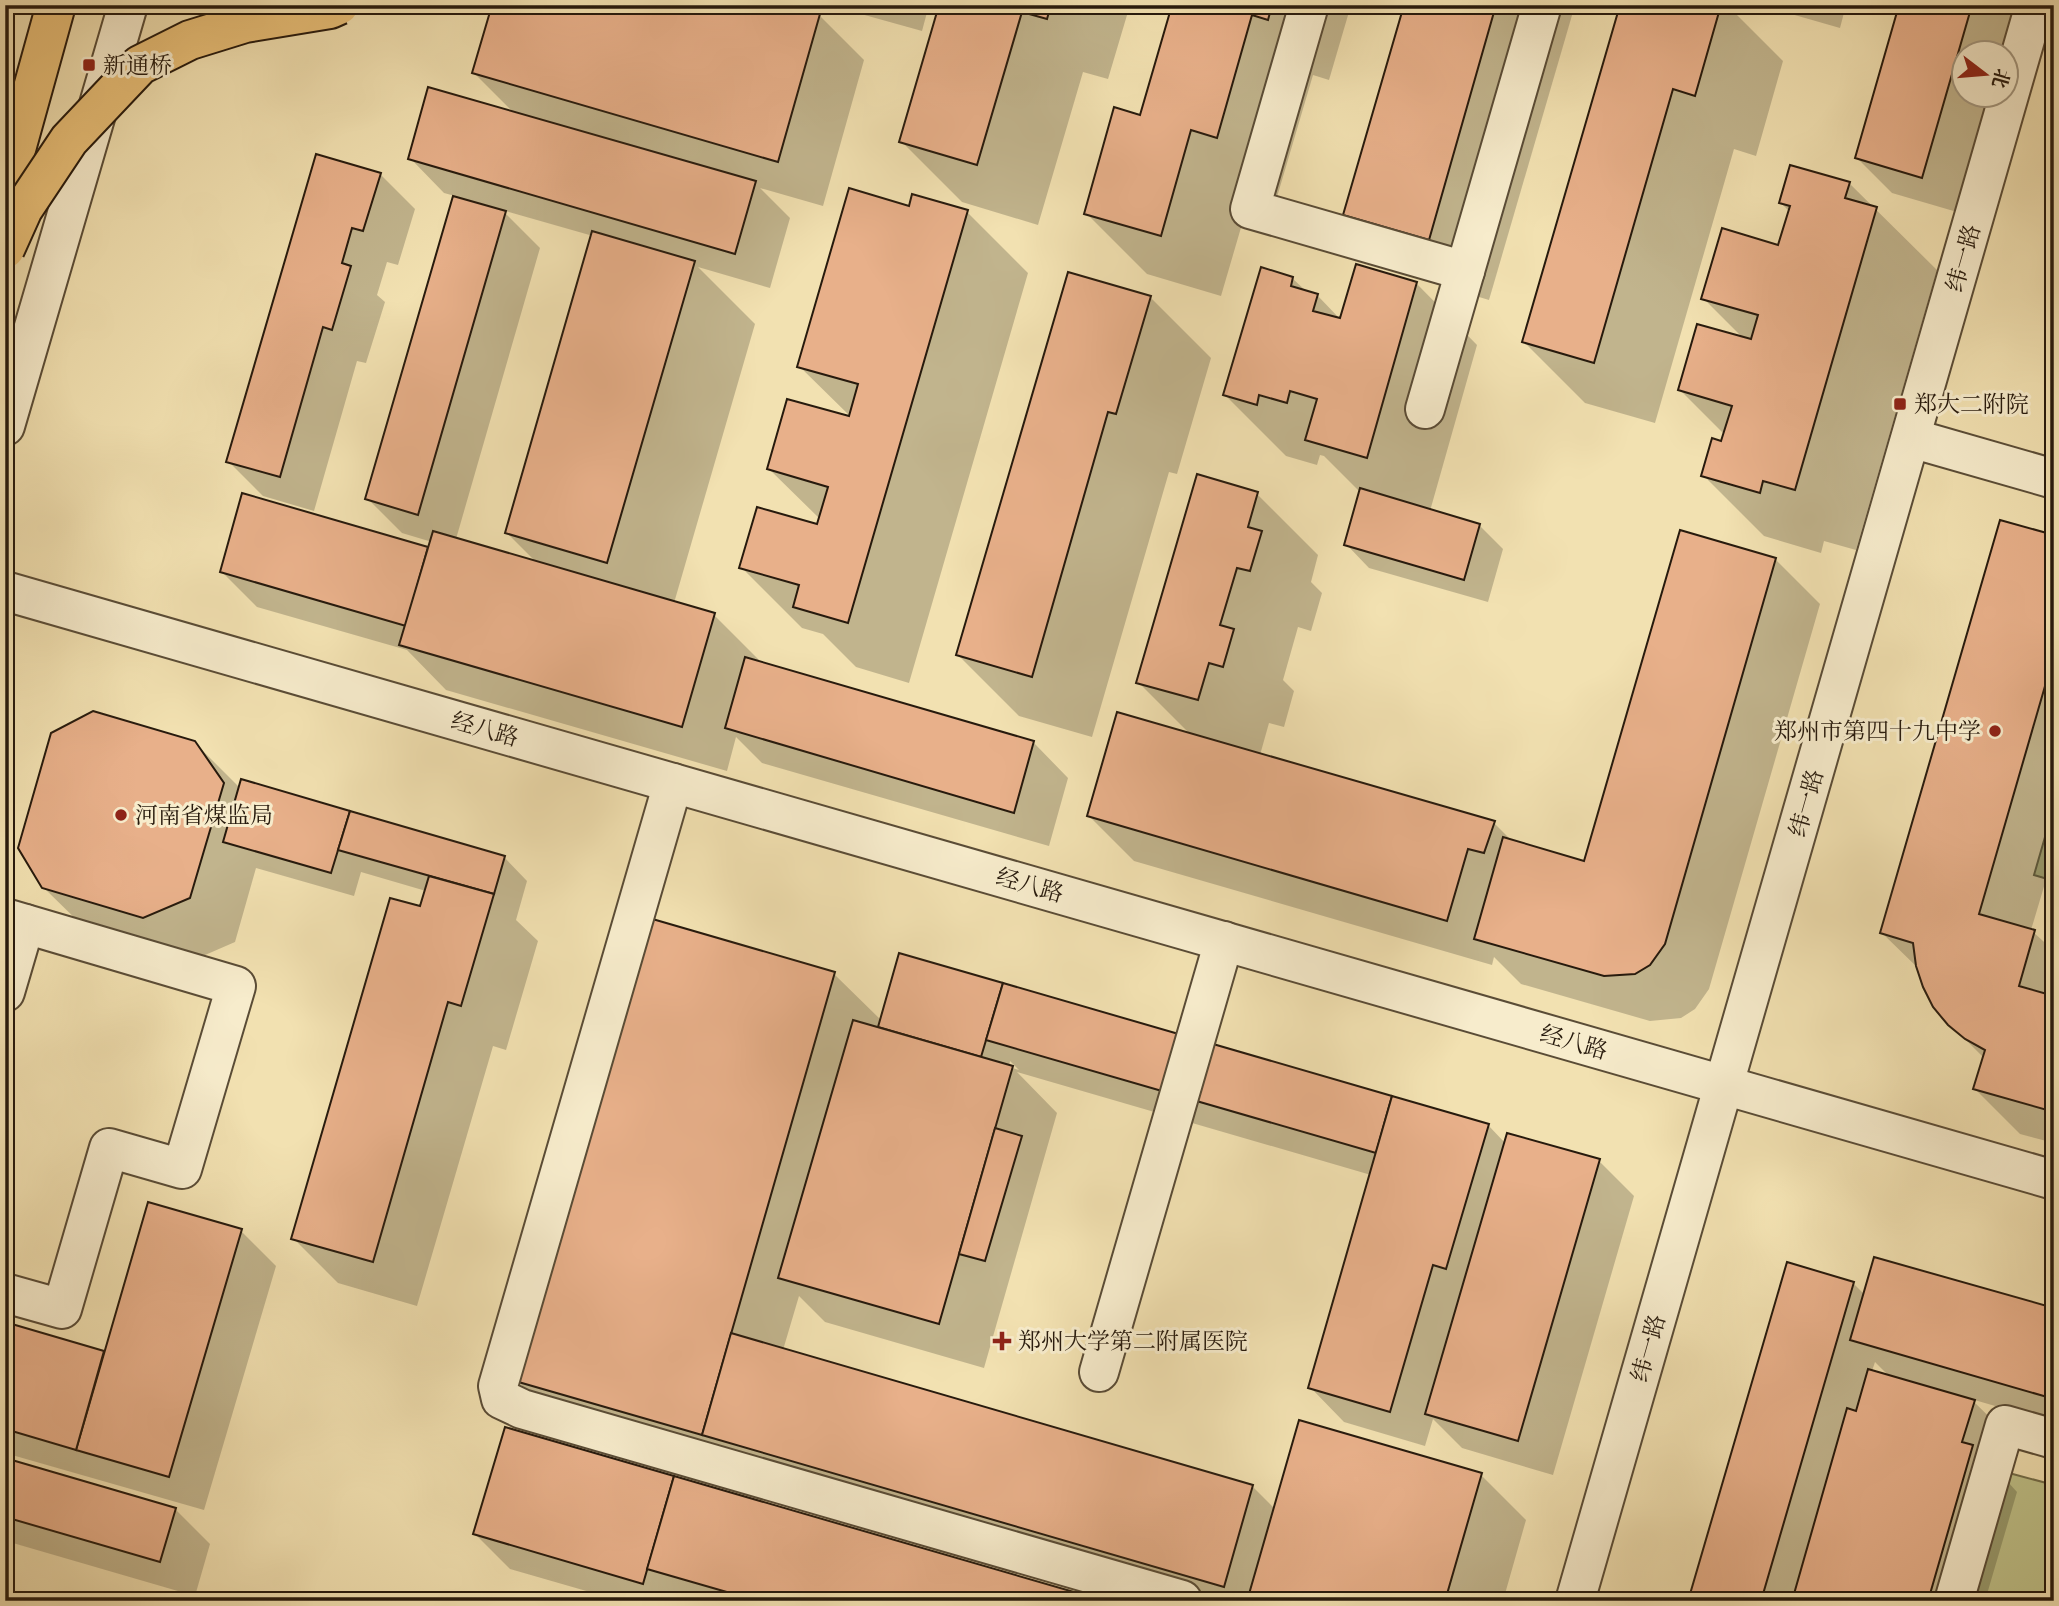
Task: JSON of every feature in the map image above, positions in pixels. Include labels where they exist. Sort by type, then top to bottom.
[{"type":"main road","points":[[5,189],[56,5]]},
{"type":"main road","points":[[5,249],[23,209],[69,140],[140,65],[190,40],[245,23],[330,9],[339,5]]},
{"type":"street","points":[[5,426],[128,5]]},
{"type":"street","points":[[1309,5],[1250,209],[1465,271]]},
{"type":"street","points":[[1425,409],[1542,5]]},
{"type":"street","name":"纬一路","points":[[1575,1601],[2035,5]]},
{"type":"street","points":[[1911,438],[2054,479]]},
{"type":"street","name":"经八路","points":[[5,591],[2054,1180]]},
{"type":"street","points":[[673,783],[498,1386],[501,1399],[522,1409],[1182,1600]]},
{"type":"street","points":[[5,992],[15,921],[236,986],[182,1169],[109,1148],[62,1309],[5,1293]]},
{"type":"street","points":[[1099,1372],[1224,941]]},
{"type":"street","points":[[1954,1601],[2005,1425],[2054,1439]]},
{"type":"green space","points":[[2054,806],[2054,881],[2034,875]]},
{"type":"green space","points":[[2009,1473],[2054,1485],[2054,1601],[1973,1601]]},
{"type":"building","points":[[492,5],[791,5],[820,14],[778,162],[472,73]]},
{"type":"building","points":[[939,5],[1051,5],[1047,19],[1022,12],[977,165],[899,142]]},
{"type":"building","points":[[1172,5],[1272,5],[1268,20],[1252,15],[1217,138],[1191,130],[1161,236],[1084,214],[1114,107],[1140,115]]},
{"type":"building","points":[[1404,5],[1496,5],[1429,240],[1343,215]]},
{"type":"building","points":[[1620,5],[1721,5],[1695,96],[1673,89],[1594,363],[1522,342]]},
{"type":"building","points":[[1899,5],[1972,5],[1962,38],[1951,38],[1951,78],[1922,178],[1855,158]]},
{"type":"building","points":[[428,87],[756,181],[735,254],[408,159]]},
{"type":"building","points":[[316,154],[381,173],[363,231],[352,228],[342,263],[351,266],[332,330],[323,327],[280,477],[226,462]]},
{"type":"building","points":[[1790,165],[1850,182],[1845,198],[1877,207],[1795,490],[1763,481],[1760,493],[1701,476],[1712,438],[1721,441],[1732,406],[1678,390],[1697,324],[1751,339],[1758,315],[1701,299],[1722,228],[1778,245],[1790,206],[1779,203]]},
{"type":"building","points":[[849,188],[909,206],[912,194],[968,210],[848,623],[793,607],[799,585],[739,568],[757,507],[817,524],[828,487],[767,469],[787,399],[849,416],[858,384],[797,367]]},
{"type":"building","points":[[453,196],[506,211],[418,515],[365,499]]},
{"type":"building","points":[[592,231],[695,261],[607,563],[505,533]]},
{"type":"building","points":[[1356,264],[1417,282],[1367,458],[1305,440],[1317,399],[1290,391],[1287,403],[1259,395],[1257,405],[1223,395],[1261,267],[1293,277],[1291,286],[1318,294],[1313,311],[1340,318]]},
{"type":"building","points":[[1068,272],[1151,296],[1116,414],[1108,412],[1032,677],[956,655]]},
{"type":"building","points":[[1197,474],[1258,492],[1248,527],[1262,531],[1250,571],[1237,568],[1220,625],[1234,629],[1223,667],[1209,663],[1198,700],[1136,683]]},
{"type":"building","points":[[1360,488],[1480,524],[1464,580],[1344,545]]},
{"type":"building","points":[[242,493],[428,547],[406,626],[220,572]]},
{"type":"building","name":"郑州市第四十九中学","points":[[2000,520],[2054,535],[2054,655],[1979,914],[2035,930],[2019,986],[2054,996],[2054,1112],[1973,1089],[1985,1050],[1948,1025],[1933,1007],[1916,966],[1913,943],[1880,933]]},
{"type":"building","points":[[1680,530],[1776,558],[1665,944],[1650,965],[1635,974],[1604,976],[1474,939],[1503,837],[1584,861]]},
{"type":"building","points":[[433,531],[715,613],[682,727],[399,645]]},
{"type":"building","points":[[745,657],[1034,741],[1014,813],[725,728]]},
{"type":"building","name":"河南省煤监局","points":[[93,711],[195,741],[224,783],[190,898],[143,918],[42,888],[18,848],[51,733]]},
{"type":"building","points":[[1117,712],[1495,821],[1484,853],[1468,849],[1447,921],[1087,816]]},
{"type":"building","points":[[241,779],[350,811],[331,873],[223,842]]},
{"type":"building","points":[[350,811],[505,856],[494,894],[338,850]]},
{"type":"building","points":[[429,876],[494,894],[461,1006],[448,1002],[373,1262],[291,1239],[390,898],[420,906]]},
{"type":"building","points":[[649,918],[835,972],[702,1435],[515,1381]]},
{"type":"building","points":[[899,953],[1003,983],[981,1057],[878,1027]]},
{"type":"building","points":[[1003,983],[1392,1096],[1376,1153],[986,1040]]},
{"type":"building","points":[[853,1020],[1013,1066],[939,1324],[778,1278]]},
{"type":"building","points":[[1392,1096],[1489,1124],[1446,1269],[1433,1265],[1390,1412],[1308,1388]]},
{"type":"building","points":[[995,1128],[1022,1136],[985,1261],[959,1254]]},
{"type":"building","points":[[1507,1133],[1600,1159],[1518,1441],[1425,1414]]},
{"type":"building","points":[[148,1202],[242,1229],[169,1477],[76,1450]]},
{"type":"building","points":[[1874,1257],[2054,1308],[2054,1399],[1850,1340]]},
{"type":"building","points":[[1787,1262],[1854,1282],[1761,1601],[1688,1601]]},
{"type":"building","points":[[5,1322],[104,1351],[76,1450],[5,1429]]},
{"type":"building","points":[[731,1333],[1253,1485],[1224,1587],[702,1435]]},
{"type":"building","points":[[1868,1369],[1975,1400],[1962,1442],[1973,1445],[1928,1601],[1792,1601],[1847,1408],[1856,1411]]},
{"type":"building","points":[[1299,1420],[1482,1473],[1445,1601],[1247,1601]]},
{"type":"building","points":[[505,1427],[674,1476],[643,1584],[473,1534]]},
{"type":"building","points":[[5,1458],[176,1508],[160,1562],[5,1517]]},
{"type":"building","points":[[674,1476],[1105,1601],[758,1601],[647,1569]]},
{"type":"place","name":"新通桥","points":[[89,65]]},
{"type":"place","name":"郑大二附院","points":[[1900,404]]},
{"type":"place","name":"郑州市第四十九中学","points":[[1995,731]]},
{"type":"place","name":"河南省煤监局","points":[[121,815]]},
{"type":"place","name":"郑州大学第二附属医院","points":[[1002,1341]]}]
